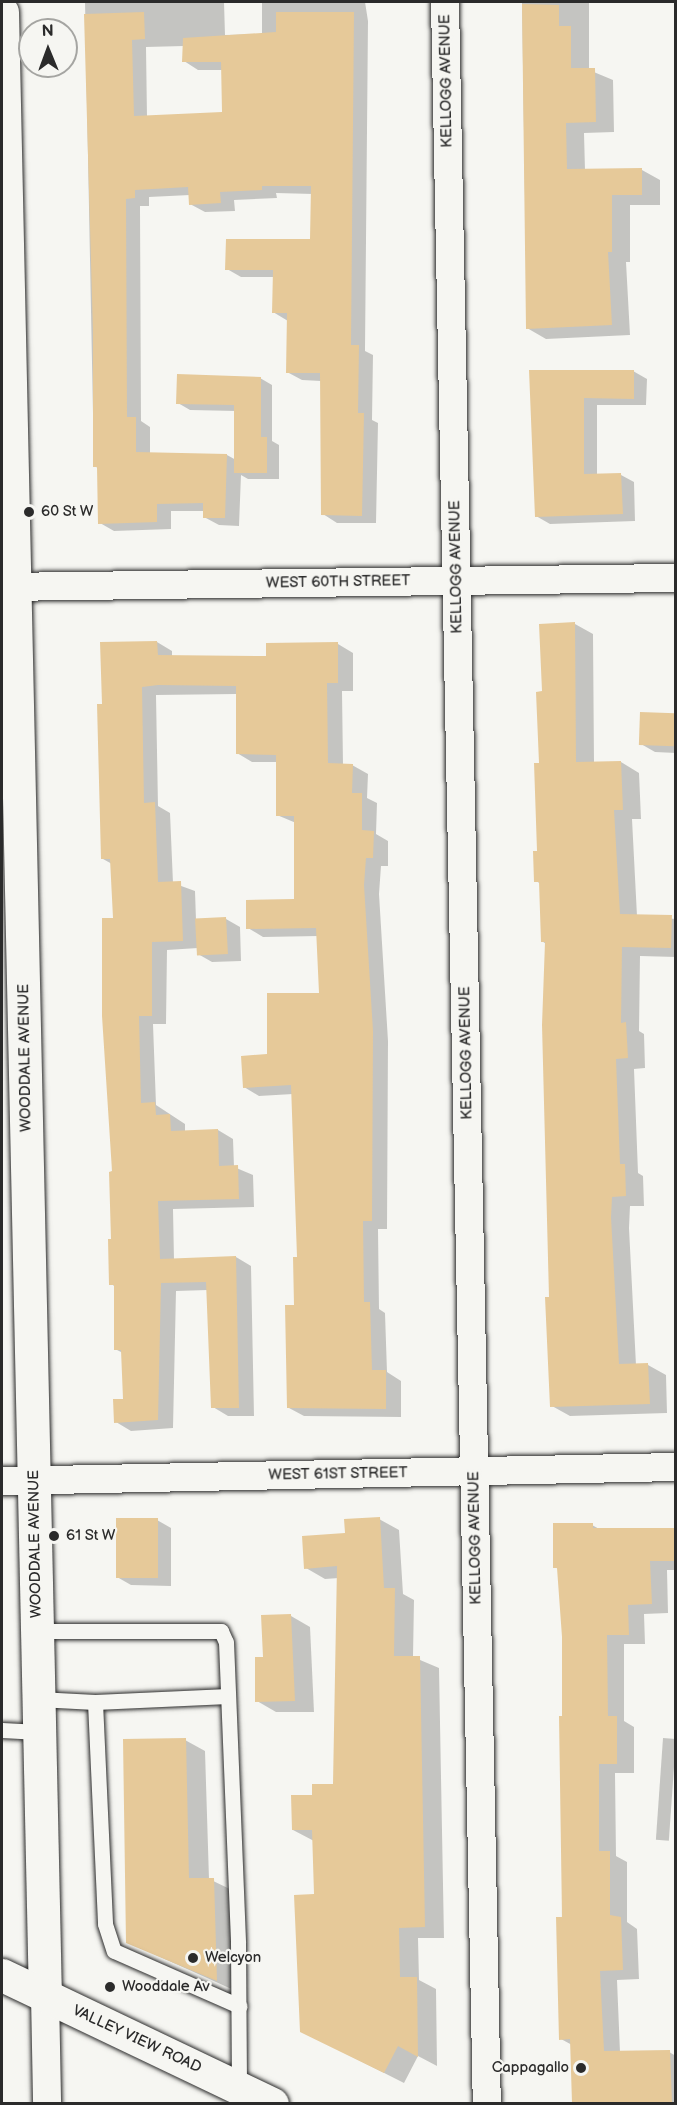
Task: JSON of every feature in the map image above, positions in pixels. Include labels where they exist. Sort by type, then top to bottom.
[{"type":"street","name":"KELLOGG AVENUE","points":[[445,2],[487,2103]]},
{"type":"street","name":"WOODDALE AVENUE","points":[[2,12],[17,1480],[37,1631],[47,2103]]},
{"type":"street","name":"WEST 60TH STREET","points":[[8,587],[675,578]]},
{"type":"street","name":"WEST 61ST STREET","points":[[17,1480],[675,1467]]},
{"type":"street","name":"VALLEY VIEW ROAD","points":[[2,1975],[269,2103]]},
{"type":"lane","points":[[37,1631],[220,1631],[226,1642],[239,2006],[239,2088]]},
{"type":"lane","points":[[38,1699],[95,1702],[228,1696]]},
{"type":"lane","points":[[95,1702],[105,1924],[114,1951],[239,2006]]},
{"type":"lane","points":[[2,1730],[39,1731]]},
{"type":"building","points":[[522,4],[559,5],[559,26],[571,26],[571,68],[595,68],[596,122],[566,123],[567,169],[642,168],[642,195],[612,195],[612,252],[608,252],[612,325],[526,329]]},
{"type":"building","points":[[144,12],[145,39],[132,40],[134,116],[222,112],[221,62],[182,62],[183,38],[276,32],[276,12],[354,12],[351,345],[359,345],[358,413],[364,413],[362,516],[321,515],[320,373],[286,373],[287,313],[272,313],[273,270],[225,270],[226,239],[310,239],[311,186],[262,186],[262,190],[220,192],[221,203],[189,205],[188,187],[135,190],[135,198],[126,199],[127,417],[136,417],[136,452],[227,454],[225,518],[203,518],[203,503],[157,504],[157,522],[98,524],[97,467],[93,467],[93,332],[84,14]]},
{"type":"building","points":[[529,370],[634,370],[634,399],[584,398],[584,474],[621,473],[623,514],[535,517]]},
{"type":"building","points":[[177,374],[261,377],[261,437],[267,437],[267,473],[234,473],[234,405],[176,404]]},
{"type":"building","points":[[575,622],[576,762],[621,761],[623,810],[614,810],[620,914],[672,915],[671,948],[622,947],[621,1023],[626,1022],[628,1058],[616,1059],[620,1164],[625,1164],[626,1196],[612,1197],[611,1217],[619,1364],[648,1363],[650,1404],[550,1407],[545,1297],[549,1297],[542,1025],[545,942],[541,942],[539,882],[534,882],[533,851],[537,851],[534,763],[539,763],[536,692],[542,691],[539,624]]},
{"type":"building","points":[[157,641],[158,655],[266,656],[266,643],[338,642],[338,683],[327,683],[328,763],[353,764],[352,793],[362,793],[362,830],[374,831],[373,858],[366,858],[364,885],[373,1031],[372,1221],[363,1221],[364,1302],[370,1302],[372,1370],[386,1370],[386,1409],[287,1408],[285,1305],[294,1305],[293,1257],[297,1257],[291,1085],[243,1088],[241,1056],[267,1054],[267,993],[319,993],[316,928],[246,929],[246,900],[294,899],[294,816],[276,816],[276,755],[236,754],[236,686],[158,685],[142,687],[144,803],[155,802],[158,882],[181,881],[183,941],[152,942],[152,1016],[139,1016],[141,1103],[155,1102],[156,1115],[170,1114],[171,1131],[218,1129],[219,1166],[238,1165],[239,1199],[158,1201],[160,1259],[236,1256],[239,1408],[211,1408],[206,1282],[161,1283],[158,1420],[114,1423],[113,1399],[123,1399],[121,1350],[114,1350],[114,1285],[109,1285],[108,1239],[111,1239],[109,1172],[112,1171],[102,1016],[102,918],[113,918],[110,859],[101,859],[97,704],[102,704],[100,642]]},
{"type":"building","points":[[640,712],[675,713],[674,746],[639,745]]},
{"type":"building","points":[[226,917],[228,954],[197,956],[195,919]]},
{"type":"building","points":[[380,1517],[384,1588],[395,1588],[394,1656],[420,1656],[425,1927],[399,1928],[400,1977],[417,1977],[418,2057],[398,2046],[384,2073],[300,2032],[294,1895],[314,1894],[312,1830],[292,1830],[291,1795],[312,1795],[312,1784],[333,1784],[337,1566],[304,1569],[302,1536],[345,1533],[344,1519]]},
{"type":"building","points":[[116,1518],[158,1518],[158,1578],[116,1578]]},
{"type":"building","points":[[553,1523],[593,1523],[593,1528],[675,1528],[675,1561],[650,1561],[652,1604],[628,1605],[629,1635],[607,1635],[608,1716],[617,1716],[617,1764],[599,1764],[599,1851],[610,1851],[610,1915],[621,1917],[623,1970],[600,1971],[604,2051],[670,2050],[672,2103],[572,2103],[570,2039],[559,2040],[556,1917],[562,1917],[559,1716],[562,1716],[562,1637],[557,1568],[553,1568]]},
{"type":"building","points":[[291,1614],[295,1701],[255,1702],[255,1657],[263,1657],[261,1615]]},
{"type":"building","points":[[186,1738],[189,1878],[214,1878],[217,1981],[126,1943],[123,1739]]},
{"type":"place","name":"60 St W","points":[[29,512]]},
{"type":"place","name":"61 St W","points":[[54,1536]]},
{"type":"place","name":"Welcyon","points":[[193,1958]]},
{"type":"place","name":"Wooddale Av","points":[[110,1987]]},
{"type":"place","name":"Cappagallo","points":[[581,2068]]}]
